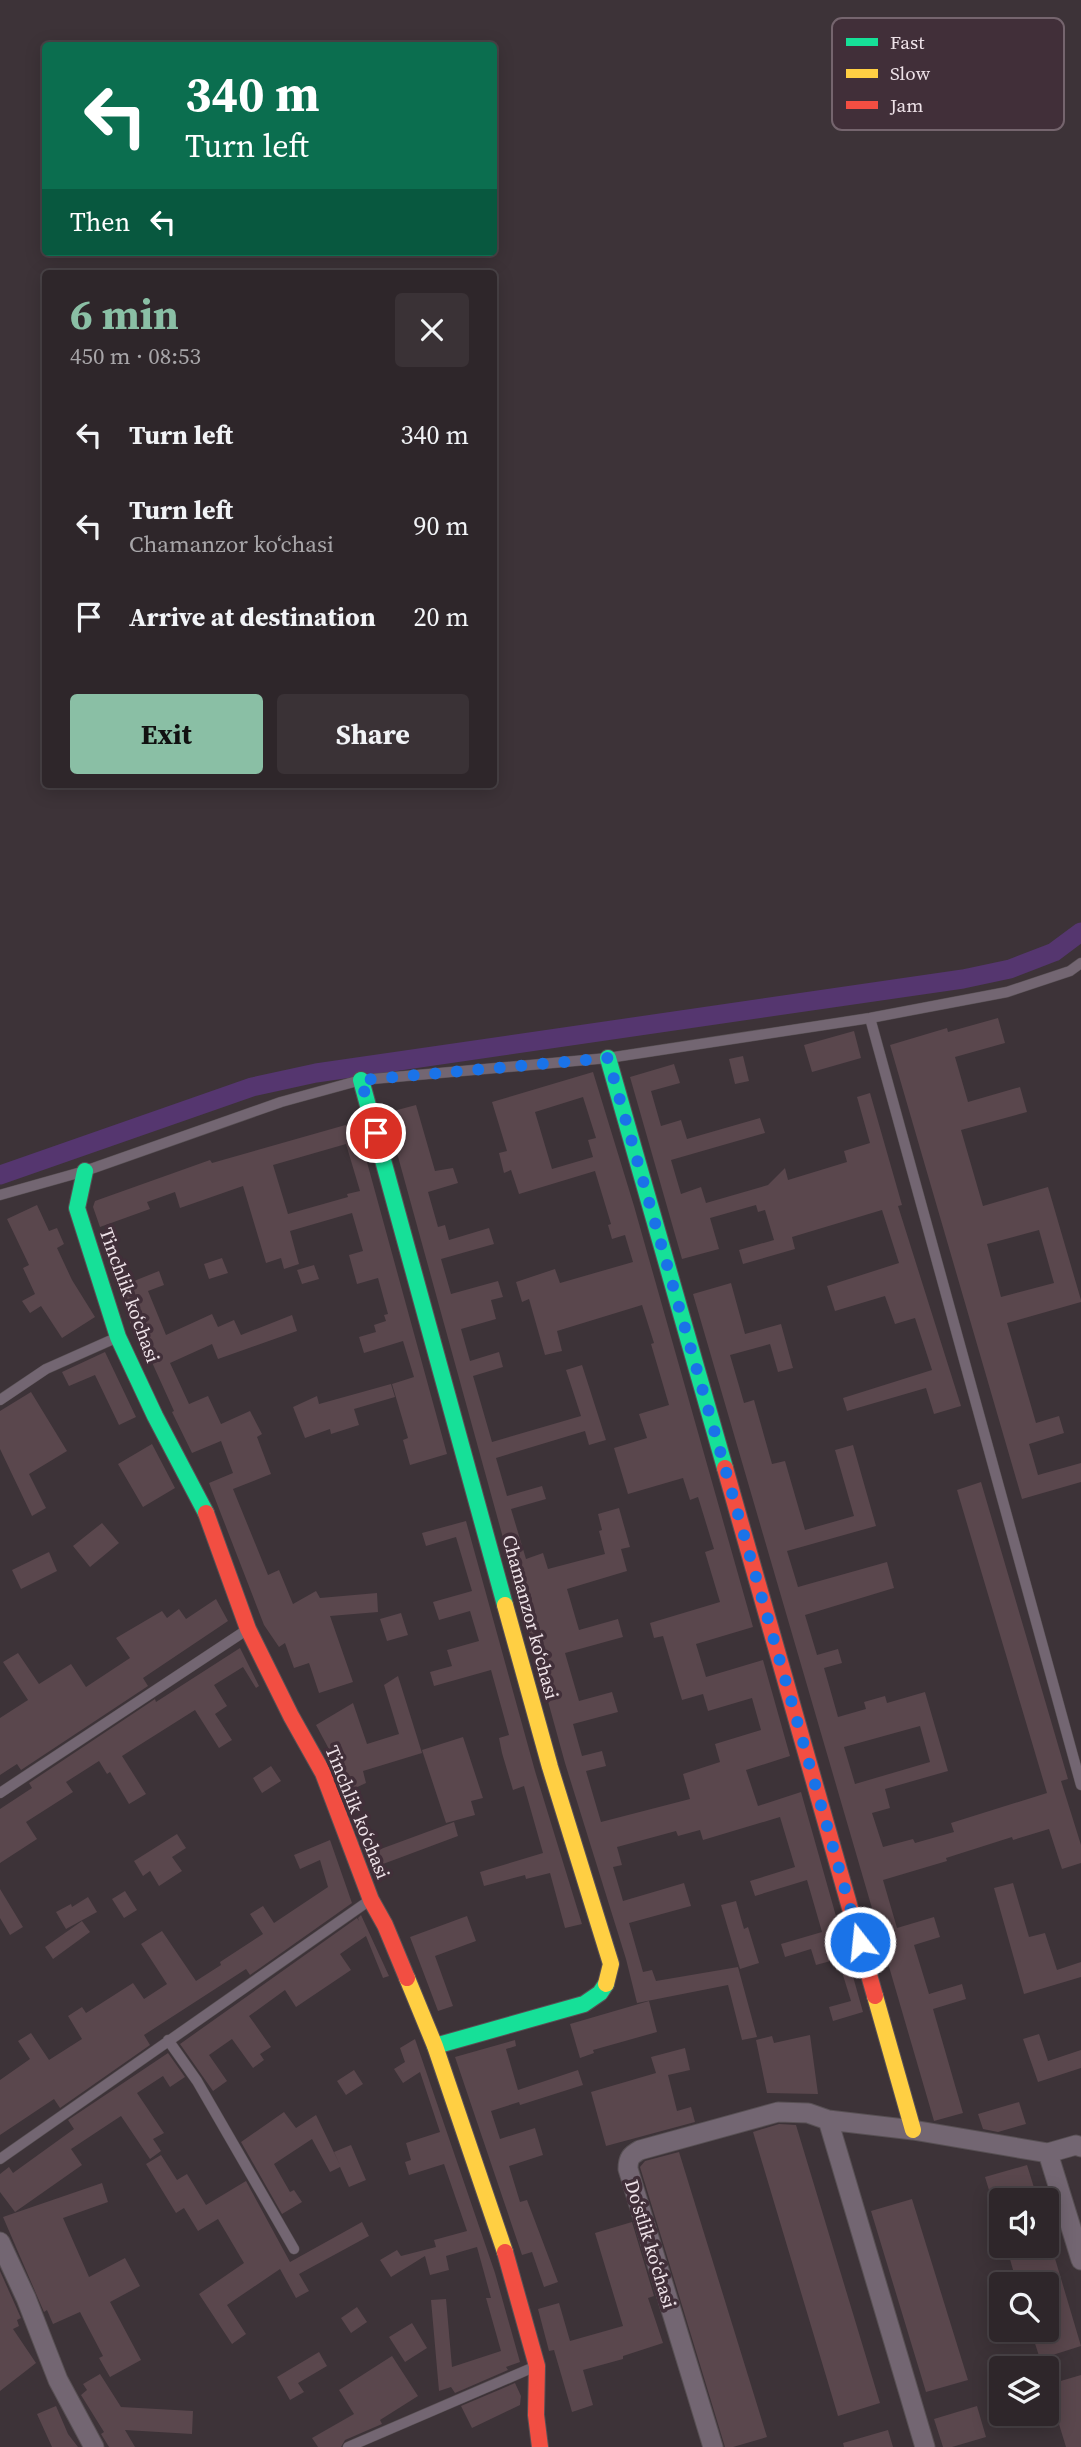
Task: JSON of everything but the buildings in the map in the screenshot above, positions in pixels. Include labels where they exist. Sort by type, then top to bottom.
[{"type":"street","points":[[608,1058],[913,2130]]},
{"type":"street","name":"Chamanzor koʻchasi","points":[[361,1080],[550,1767],[611,1965],[607,1987],[598,1996],[583,2004],[435,2046]]},
{"type":"street","name":"Tinchlik koʻchasi","points":[[85,1171],[77,1208],[118,1337],[205,1511],[248,1629],[323,1773],[371,1900],[385,1925],[435,2046],[510,2268],[537,2366],[536,2415],[540,2447]]},
{"type":"street","name":"Doʻstlik koʻchasi","points":[[713,2447],[628,2169],[628,2161],[632,2155],[640,2150],[778,2112],[808,2113],[828,2120],[913,2130],[1048,2153],[1076,2145],[1081,2147]]},
{"type":"street","points":[[828,2120],[925,2447]]},
{"type":"street","points":[[1048,2153],[1081,2260]]},
{"type":"street","points":[[0,2242],[26,2298],[58,2380],[94,2447]]},
{"type":"lane","points":[[0,1195],[85,1171],[281,1102],[361,1080],[608,1058],[870,1018],[1007,992],[1070,971],[1081,963]]},
{"type":"lane","points":[[870,1018],[1081,1785]]},
{"type":"lane","points":[[0,1400],[46,1369],[118,1337]]},
{"type":"lane","points":[[0,1793],[248,1629]]},
{"type":"lane","points":[[0,2159],[371,1900]]},
{"type":"lane","points":[[168,2040],[197,2081],[295,2249]]},
{"type":"lane","points":[[348,2447],[537,2366]]},
{"type":"waterway","points":[[0,1175],[252,1087],[316,1073],[963,979],[1010,969],[1054,952],[1081,932]]},
{"type":"traffic: fast","points":[[608,1058],[725,1468]]},
{"type":"traffic: fast","points":[[361,1080],[505,1605]]},
{"type":"traffic: fast","points":[[85,1171],[77,1208],[118,1337],[155,1416],[206,1513]]},
{"type":"traffic: fast","points":[[435,2046],[584,2004],[600,1993],[606,1984]]},
{"type":"traffic: slow","points":[[505,1605],[550,1767],[611,1964],[606,1984]]},
{"type":"traffic: slow","points":[[407,1978],[435,2046],[505,2252]]},
{"type":"traffic: slow","points":[[875,1996],[913,2130]]},
{"type":"traffic: jam","points":[[725,1468],[875,1996]]},
{"type":"traffic: jam","points":[[206,1513],[248,1629],[323,1773],[371,1900],[385,1925],[407,1978]]},
{"type":"traffic: jam","points":[[505,2252],[537,2366],[536,2415],[540,2447]]},
{"type":"route","points":[[376,1133],[361,1080],[608,1058],[860,1942]]}]
